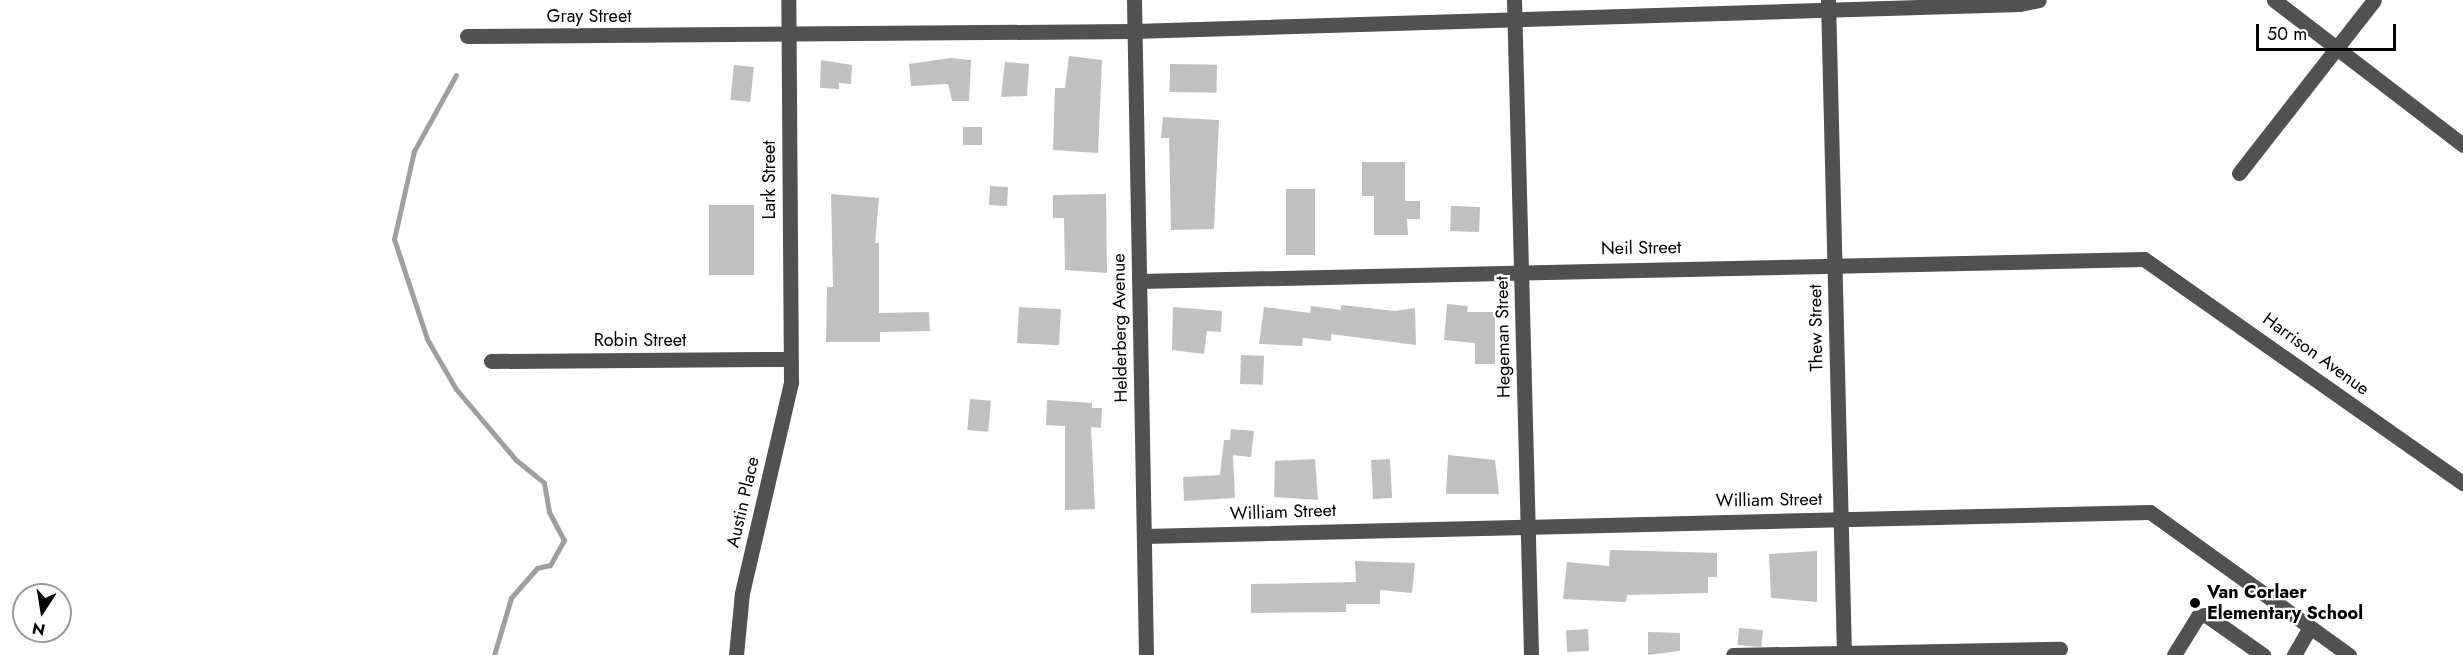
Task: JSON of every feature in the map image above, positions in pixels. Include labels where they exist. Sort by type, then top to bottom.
[{"type":"street","name":"Lark Street","points":[[788,0],[789,359]]},
{"type":"street","name":"Helderberg Avenue","points":[[1134,0],[1146,655]]},
{"type":"street","name":"Hegeman Street","points":[[1514,0],[1531,655]]},
{"type":"street","name":"Gray Street","points":[[466,36],[1134,31],[1514,19],[1828,5],[2039,0]]},
{"type":"street","points":[[2274,0],[2463,145]]},
{"type":"street","points":[[2239,174],[2374,0]]},
{"type":"street","name":"Thew Street","points":[[1828,5],[1844,653]]},
{"type":"street","name":"Neil Street","points":[[1139,281],[1834,263],[2144,259]]},
{"type":"street","name":"Harrison Avenue","points":[[2144,259],[2463,483]]},
{"type":"street","name":"Robin Street","points":[[491,361],[789,359]]},
{"type":"street","name":"Austin Place","points":[[736,655],[742,593],[791,382],[789,359]]},
{"type":"street","name":"William Street","points":[[1144,536],[1527,525],[2150,512],[2349,655]]},
{"type":"street","points":[[2174,655],[2198,616],[2206,615],[2263,655]]},
{"type":"street","points":[[2294,655],[2310,627]]},
{"type":"street","points":[[1733,655],[2060,649]]},
{"type":"building","points":[[1069,56],[1102,60],[1098,153],[1053,150],[1055,88],[1065,88]]},
{"type":"building","points":[[950,58],[971,60],[969,101],[952,101],[948,84],[911,86],[909,64]]},
{"type":"building","points":[[821,60],[852,65],[851,84],[839,83],[839,89],[820,88]]},
{"type":"building","points":[[1005,62],[1029,64],[1027,96],[1001,97]]},
{"type":"building","points":[[1170,64],[1217,65],[1217,93],[1170,92]]},
{"type":"building","points":[[734,65],[754,67],[750,102],[730,100]]},
{"type":"building","points":[[1163,117],[1219,120],[1214,229],[1171,230],[1169,138],[1161,138]]},
{"type":"building","points":[[963,127],[982,127],[982,145],[963,145]]},
{"type":"building","points":[[1362,162],[1405,162],[1405,201],[1420,201],[1420,219],[1407,219],[1408,235],[1374,235],[1374,196],[1362,196]]},
{"type":"building","points":[[990,186],[1008,187],[1007,206],[989,205]]},
{"type":"building","points":[[1286,189],[1315,189],[1315,255],[1286,255]]},
{"type":"building","points":[[831,194],[879,198],[875,243],[879,243],[879,313],[929,312],[930,331],[880,332],[880,342],[826,342],[827,287],[833,287]]},
{"type":"building","points":[[1106,194],[1107,273],[1065,270],[1064,218],[1053,218],[1053,195]]},
{"type":"building","points":[[709,205],[754,205],[754,275],[709,275]]},
{"type":"building","points":[[1451,206],[1480,207],[1479,232],[1450,231]]},
{"type":"building","points":[[1447,304],[1468,306],[1467,312],[1495,312],[1495,364],[1475,364],[1475,343],[1444,340]]},
{"type":"building","points":[[1341,305],[1395,311],[1415,308],[1416,345],[1331,334],[1331,341],[1303,338],[1302,346],[1259,344],[1264,307],[1310,313],[1311,306],[1341,310]]},
{"type":"building","points":[[1019,307],[1061,309],[1059,345],[1017,343]]},
{"type":"building","points":[[1173,307],[1222,311],[1221,332],[1207,331],[1204,354],[1172,350]]},
{"type":"building","points":[[1241,355],[1264,356],[1263,385],[1240,384]]},
{"type":"building","points":[[970,399],[991,401],[988,432],[967,430]]},
{"type":"building","points":[[1047,400],[1092,403],[1092,408],[1102,408],[1101,428],[1091,427],[1095,509],[1065,510],[1065,426],[1046,425]]},
{"type":"building","points":[[1231,429],[1254,431],[1251,457],[1233,455],[1235,498],[1184,501],[1183,477],[1220,475],[1224,440],[1230,440]]},
{"type":"building","points":[[1448,455],[1495,460],[1499,494],[1446,494]]},
{"type":"building","points":[[1315,459],[1318,500],[1274,497],[1275,461]]},
{"type":"building","points":[[1390,459],[1392,498],[1373,499],[1371,460]]},
{"type":"building","points":[[1610,550],[1717,553],[1717,577],[1708,577],[1708,593],[1627,595],[1626,602],[1563,599],[1567,562],[1609,566]]},
{"type":"building","points":[[1817,551],[1817,602],[1771,598],[1769,554]]},
{"type":"building","points":[[1355,561],[1415,563],[1412,593],[1380,590],[1380,604],[1346,604],[1346,612],[1251,613],[1251,584],[1356,582]]},
{"type":"building","points":[[1739,628],[1763,630],[1761,647],[1738,645]]},
{"type":"building","points":[[1588,629],[1589,651],[1567,652],[1566,630]]},
{"type":"building","points":[[1648,632],[1680,633],[1680,651],[1648,655]]},
{"type":"waterway","points":[[456,75],[414,151],[394,239],[427,339],[456,389],[516,460],[544,483],[549,512],[564,540],[550,565],[537,568],[511,598],[494,655]]},
{"type":"place","name":"Van Corlaer Elementary School","points":[[2195,603]]}]
